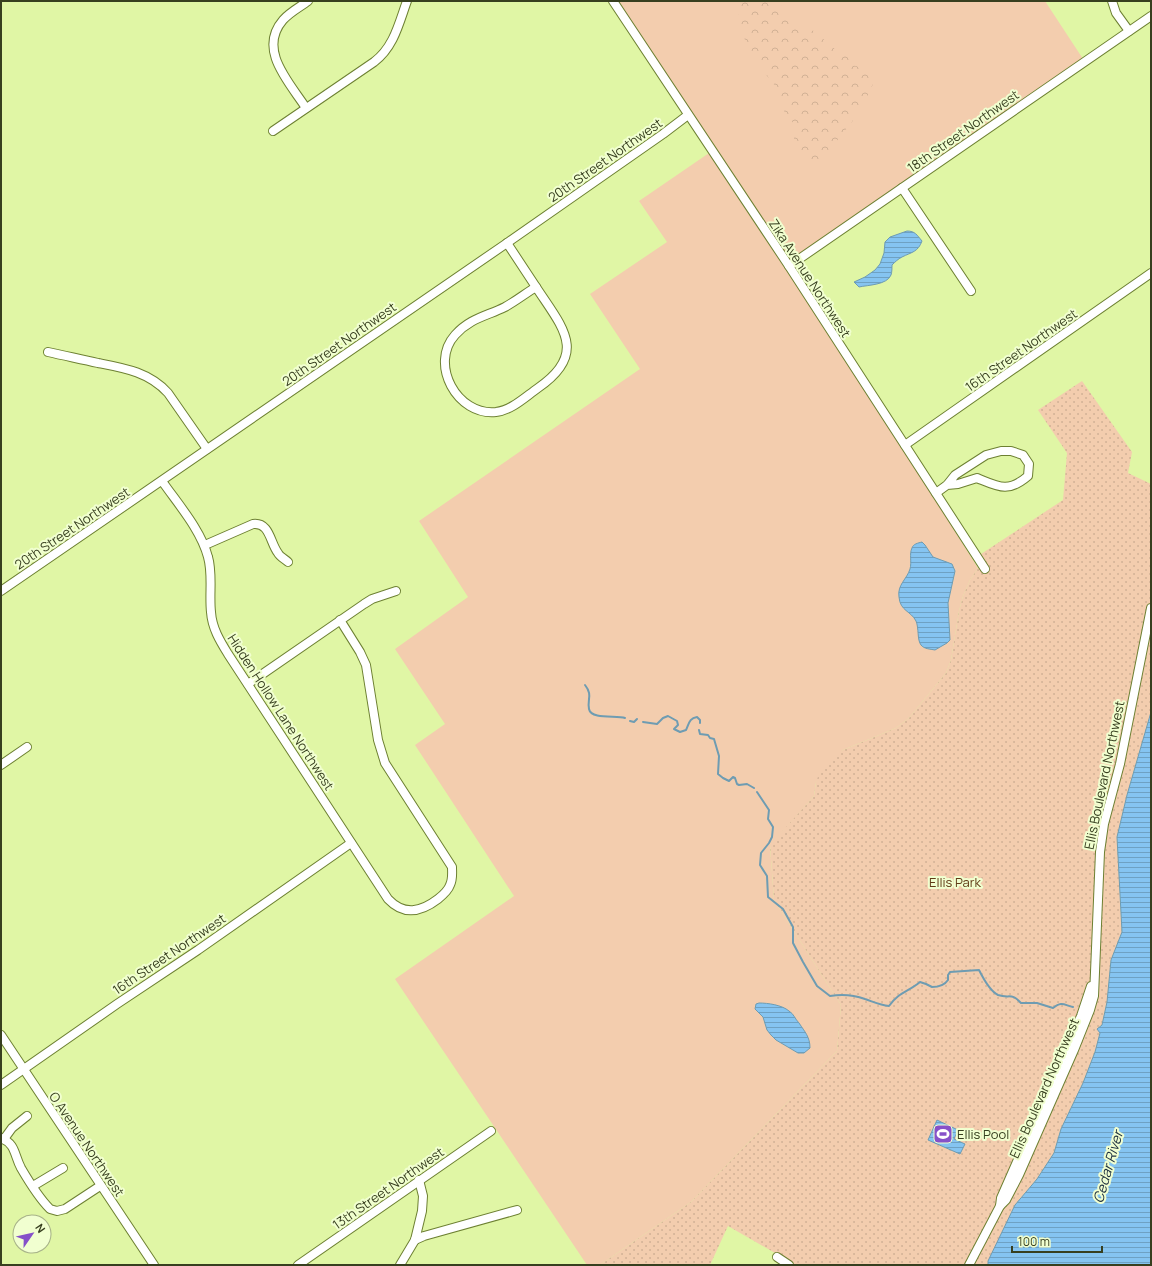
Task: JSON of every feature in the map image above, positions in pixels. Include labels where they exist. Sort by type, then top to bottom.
[{"type":"street","points":[[306,108],[278,66],[275,60],[273,46],[276,32],[283,20],[308,1]]},
{"type":"street","points":[[273,131],[374,62],[385,52],[393,39],[407,1]]},
{"type":"street","name":"Zika Avenue Northwest","points":[[613,1],[789,266],[985,569]]},
{"type":"street","points":[[1112,1],[1116,13],[1129,32]]},
{"type":"street","name":"18th Street Northwest","points":[[789,266],[1151,16]]},
{"type":"street","name":"20th Street Northwest","points":[[1,591],[507,243],[688,115]]},
{"type":"street","points":[[902,188],[971,291]]},
{"type":"street","points":[[507,243],[536,287],[561,326],[567,344],[564,363],[560,370],[548,382],[513,406],[496,412],[486,412],[470,406],[456,392],[446,373],[446,351],[450,342],[459,331],[476,319],[505,307],[536,287]]},
{"type":"street","name":"16th Street Northwest","points":[[905,445],[1151,273]]},
{"type":"street","points":[[48,352],[131,370],[149,377],[168,393],[207,449]]},
{"type":"street","points":[[936,493],[947,485],[955,475],[986,455],[1001,451],[1011,451],[1023,455],[1029,464],[1028,476],[1019,483],[1009,487],[999,487],[977,478],[958,484],[947,485]]},
{"type":"street","name":"Hidden Hollow Lane Northwest","points":[[162,481],[205,545],[209,559],[211,612],[214,626],[225,650],[388,899],[396,907],[406,910],[423,908],[435,901],[447,891],[451,885],[452,867],[385,763],[378,740],[366,665],[360,652],[340,620]]},
{"type":"street","points":[[205,545],[253,524],[257,524],[261,525],[268,531],[278,553],[288,562]]},
{"type":"street","points":[[248,684],[372,599],[396,591]]},
{"type":"street","name":"Ellis Boulevard Northwest","points":[[969,1265],[1000,1206],[1001,1198],[1081,1016],[1096,974],[1100,852],[1104,824],[1120,764],[1151,608]]},
{"type":"street","points":[[1,765],[27,747]]},
{"type":"street","name":"16th Street Northwest","points":[[1,1084],[198,950],[351,843]]},
{"type":"street","name":"O Avenue Northwest","points":[[1,1035],[100,1186],[154,1265]]},
{"type":"street","points":[[27,1116],[12,1128],[2,1139],[8,1141],[14,1149],[21,1168],[50,1209],[57,1211],[65,1209],[100,1186]]},
{"type":"street","name":"13th Street Northwest","points":[[298,1265],[492,1130]]},
{"type":"street","points":[[33,1186],[62,1168]]},
{"type":"street","points":[[400,1265],[415,1240],[422,1212],[423,1196],[420,1180]]},
{"type":"street","points":[[415,1240],[424,1236],[517,1210]]},
{"type":"street","points":[[776,1257],[789,1265]]},
{"type":"green space","points":[[613,1],[1045,1],[1085,62],[789,266],[978,568],[970,580],[963,596],[951,660],[946,673],[909,718],[896,728],[843,750],[816,782],[814,796],[770,846],[774,900],[841,1005],[837,1051],[691,1202],[600,1265],[587,1265],[395,979],[514,896],[415,745],[445,724],[395,649],[468,597],[419,521],[640,369],[590,294],[667,242],[639,201],[712,151]]},
{"type":"green space","points":[[734,1],[775,1],[788,11],[792,24],[814,31],[837,51],[848,56],[853,65],[862,68],[875,78],[870,92],[859,108],[852,122],[814,165],[805,163],[794,139],[794,124],[780,106],[780,92],[764,72],[741,33],[740,18]]},
{"type":"green space","name":"Ellis Park","points":[[1082,381],[1132,452],[1128,473],[1151,484],[1151,712],[1127,795],[1117,837],[1122,933],[1111,960],[1107,1002],[1102,1025],[1099,1027],[1100,1033],[1095,1052],[1083,1083],[1061,1129],[1054,1153],[1037,1179],[1015,1205],[988,1261],[988,1265],[796,1265],[728,1226],[710,1265],[600,1265],[691,1202],[837,1051],[841,1005],[774,900],[770,845],[814,796],[816,782],[820,771],[831,759],[843,750],[896,728],[909,718],[946,673],[951,660],[963,596],[970,580],[978,568],[981,554],[1063,500],[1067,453],[1038,410]]},
{"type":"water","points":[[907,231],[917,235],[922,241],[919,247],[892,265],[891,275],[886,281],[859,287],[854,282],[865,277],[875,270],[880,264],[884,253],[885,242],[890,237]]},
{"type":"water","points":[[922,542],[933,557],[952,564],[955,571],[948,603],[950,640],[935,650],[925,648],[921,645],[916,621],[901,605],[899,597],[899,589],[910,569],[913,546]]},
{"type":"water","name":"Cedar River","points":[[1151,712],[1151,1265],[988,1265],[988,1261],[1015,1205],[1037,1179],[1054,1153],[1061,1129],[1083,1083],[1095,1052],[1100,1033],[1097,1029],[1102,1025],[1107,1002],[1111,960],[1122,932],[1117,837],[1127,795]]},
{"type":"water","points":[[759,1003],[779,1006],[791,1012],[807,1035],[810,1048],[804,1053],[798,1053],[776,1040],[767,1030],[763,1017],[755,1009],[756,1004]]},
{"type":"water","name":"Ellis Pool","points":[[937,1120],[958,1130],[954,1139],[965,1144],[960,1154],[928,1140]]},
{"type":"waterway","points":[[585,685],[589,692],[589,709],[594,715],[625,718]]},
{"type":"waterway","points":[[643,722],[657,724],[663,718],[668,716],[677,721],[678,725],[674,729],[680,732],[686,730],[694,718],[697,717],[700,720],[700,723]]},
{"type":"waterway","points":[[630,721],[634,722],[637,719]]},
{"type":"waterway","points":[[699,730],[700,734],[708,735],[710,738],[714,739],[719,756],[718,774],[729,781],[733,777],[735,778],[737,784],[747,784],[754,788]]},
{"type":"waterway","points":[[757,792],[769,810],[768,819],[773,827],[772,837],[761,853],[760,865],[767,876],[768,897],[783,909],[793,927],[793,943],[803,962],[817,986],[830,996],[852,996],[889,1006],[900,995],[920,982],[932,987],[939,986],[943,985],[948,980],[948,975],[950,972],[979,970],[990,987],[998,995],[1015,998],[1021,1003],[1037,1003],[1053,1008],[1061,1004],[1073,1007]]},
{"type":"place","name":"Ellis Pool","points":[[943,1134]]}]
